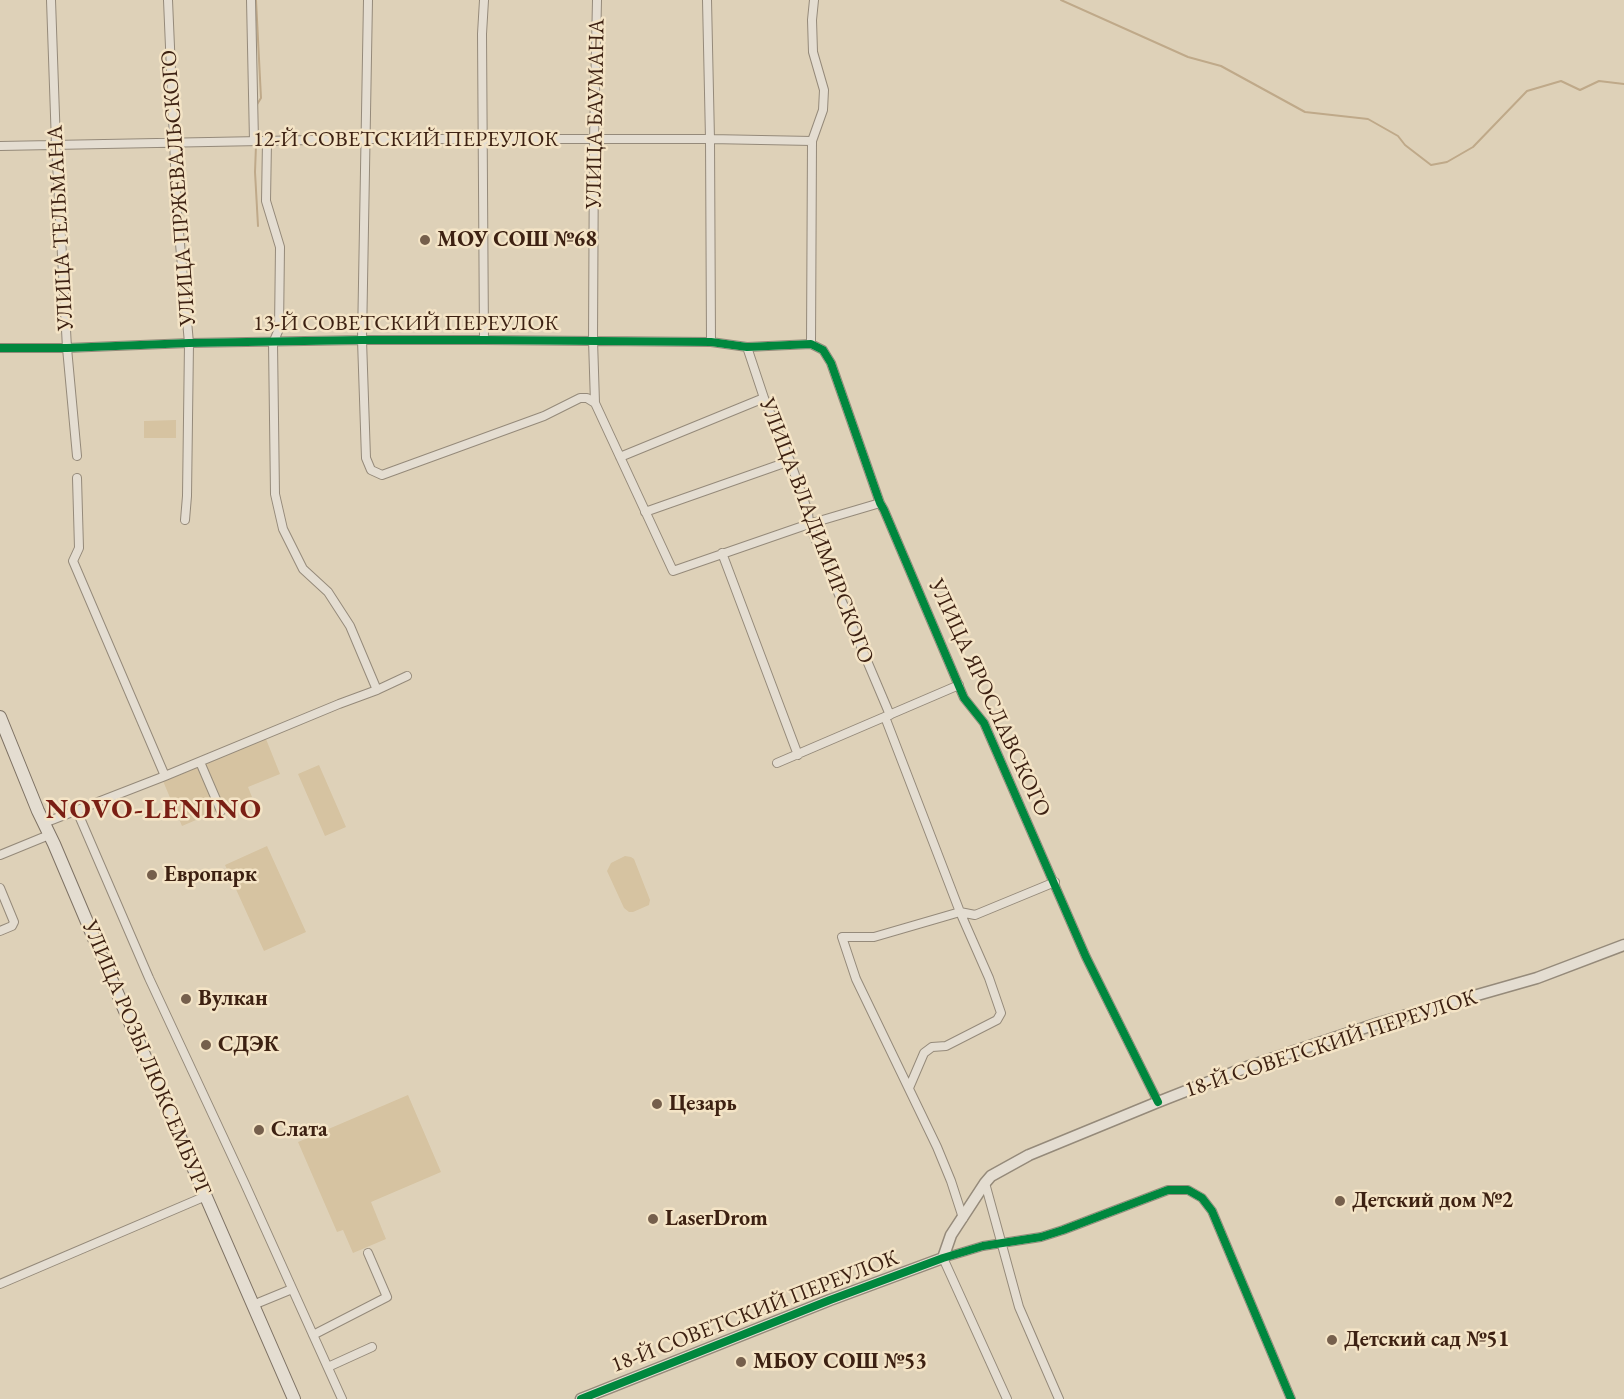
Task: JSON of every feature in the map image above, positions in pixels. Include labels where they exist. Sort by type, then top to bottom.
[{"type":"main road","name":"УЛИЦА РОЗЫ ЛЮКСЕМБУРГ","points":[[0,717],[294,1399]]},
{"type":"street","name":"УЛИЦА ТЕЛЬМАНА","points":[[51,0],[67,348],[77,456]]},
{"type":"street","name":"УЛИЦА ПРЖЕВАЛЬСКОГО","points":[[168,0],[174,144],[189,343],[185,520]]},
{"type":"street","points":[[251,0],[254,141]]},
{"type":"street","points":[[368,0],[362,340],[366,458],[371,470],[382,475],[540,417],[580,398],[587,398],[595,403]]},
{"type":"street","points":[[484,0],[482,34],[484,340]]},
{"type":"street","name":"УЛИЦА БАУМАНА","points":[[597,0],[593,340],[595,403],[673,571],[722,553]]},
{"type":"street","points":[[707,0],[711,342]]},
{"type":"street","points":[[811,344],[812,141],[823,110],[824,90],[813,52],[814,0]]},
{"type":"street","name":"12-Й СОВЕТСКИЙ ПЕРЕУЛОК","points":[[0,146],[365,139],[812,141]]},
{"type":"street","points":[[267,141],[266,201],[280,247],[279,329],[273,343],[275,494],[283,529],[303,569],[328,592],[350,626],[377,690]]},
{"type":"street","name":"13-Й СОВЕТСКИЙ ПЕРЕУЛОК","points":[[0,348],[362,340],[711,342],[747,347],[811,344]]},
{"type":"street","name":"УЛИЦА ЯРОСЛАВСКОГО","points":[[811,344],[824,350],[831,363],[880,503],[964,698],[984,723],[1086,957],[1158,1102]]},
{"type":"street","name":"УЛИЦА ВЛАДИМИРСКОГО","points":[[747,347],[764,399],[808,512],[808,524],[887,716],[960,912],[989,978],[1001,1013],[997,1020],[946,1046],[932,1047],[924,1053],[909,1088]]},
{"type":"street","points":[[620,457],[764,399]]},
{"type":"street","points":[[645,512],[790,461]]},
{"type":"street","points":[[76,478],[79,548],[73,561],[165,776]]},
{"type":"street","points":[[798,754],[722,553],[880,503]]},
{"type":"street","points":[[44,823],[200,762],[407,676]]},
{"type":"street","points":[[777,763],[959,685]]},
{"type":"street","points":[[200,762],[221,811]]},
{"type":"street","name":"УЛИЦА РОЗЫ ЛЮКСЕМБУРГ","points":[[76,811],[149,978],[342,1399]]},
{"type":"street","points":[[0,855],[49,835]]},
{"type":"street","points":[[963,1218],[947,1172],[856,979],[842,937],[874,937],[960,912],[975,915],[1055,882]]},
{"type":"street","points":[[0,888],[14,922],[12,926],[0,931]]},
{"type":"street","name":"18-Й СОВЕТСКИЙ ПЕРЕУЛОК","points":[[580,1399],[943,1258],[951,1235],[985,1183],[991,1176],[1029,1155],[1247,1067],[1379,1023],[1537,978],[1624,945]]},
{"type":"street","points":[[985,1183],[1019,1307],[1059,1399]]},
{"type":"street","points":[[1007,1399],[943,1258],[983,1246],[1041,1237],[1168,1190],[1188,1190],[1202,1198],[1212,1211],[1291,1399]]},
{"type":"street","points":[[0,1284],[206,1196]]},
{"type":"street","points":[[313,1335],[387,1297],[368,1253]]},
{"type":"street","points":[[253,1305],[292,1289]]},
{"type":"street","points":[[328,1367],[372,1347]]},
{"type":"shaded area","points":[[176,420],[176,438],[144,438],[144,421]]},
{"type":"shaded area","points":[[266,739],[280,774],[248,787],[252,797],[223,809],[205,764]]},
{"type":"shaded area","points":[[319,765],[346,827],[325,836],[298,774]]},
{"type":"shaded area","points":[[198,766],[217,811],[182,826],[163,781]]},
{"type":"shaded area","points":[[267,846],[306,932],[264,951],[225,865]]},
{"type":"shaded area","points":[[625,856],[634,859],[650,900],[649,905],[633,912],[624,908],[607,871],[611,863]]},
{"type":"shaded area","points":[[408,1095],[441,1172],[371,1202],[386,1239],[353,1253],[343,1230],[337,1232],[298,1142]]},
{"type":"waterway","points":[[256,0],[261,98],[256,106]]},
{"type":"waterway","points":[[1061,0],[1188,57],[1221,66],[1305,112],[1368,119],[1398,136],[1405,145],[1431,165],[1447,162],[1473,147],[1527,91],[1561,81],[1580,90],[1599,81],[1624,84]]},
{"type":"waterway","points":[[256,145],[258,226]]},
{"type":"cycle path","points":[[0,348],[362,340],[484,340],[711,342],[747,347],[811,344],[823,350],[831,363],[880,503],[964,698],[984,723],[1086,957],[1158,1102]]},
{"type":"cycle path","points":[[581,1399],[830,1300],[943,1258],[983,1246],[1041,1237],[1168,1190],[1188,1190],[1202,1198],[1212,1211],[1291,1399]]},
{"type":"place","name":"МОУ СОШ №68","points":[[425,240]]},
{"type":"place","name":"Европарк","points":[[152,875]]},
{"type":"place","name":"Вулкан","points":[[186,999]]},
{"type":"place","name":"СДЭК","points":[[206,1045]]},
{"type":"place","name":"Цезарь","points":[[657,1104]]},
{"type":"place","name":"Слата","points":[[259,1130]]},
{"type":"place","name":"Детский дом №2","points":[[1340,1201]]},
{"type":"place","name":"LaseгDrom","points":[[653,1219]]},
{"type":"place","name":"Детский сад №51","points":[[1332,1340]]},
{"type":"place","name":"МБОУ СОШ №53","points":[[741,1362]]},
{"type":"district","name":"NOVO-LENINO","points":[[154,810]]}]
